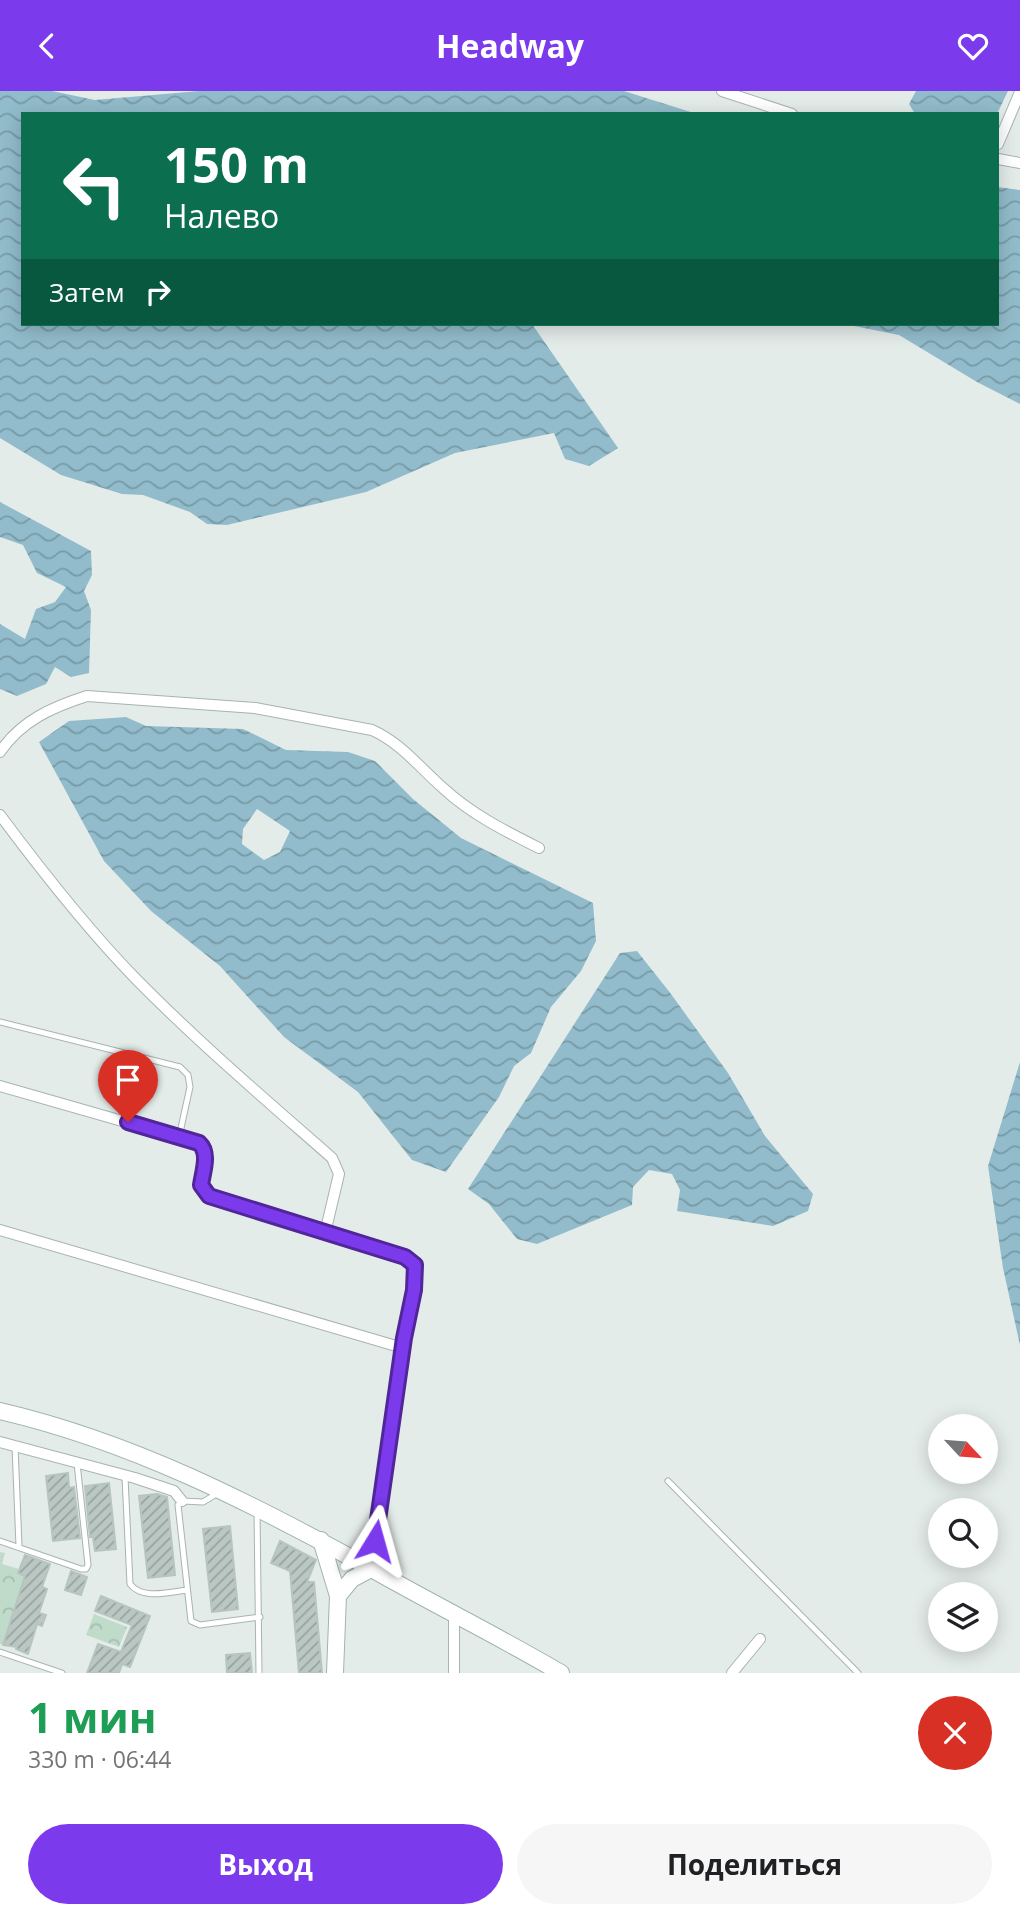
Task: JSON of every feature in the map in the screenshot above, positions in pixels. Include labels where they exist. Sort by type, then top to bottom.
[{"type":"main road","points":[[0,1411],[126,1448],[221,1490],[454,1613],[544,1667],[561,1673]]},
{"type":"main road","points":[[321,1541],[338,1596],[335,1673]]},
{"type":"main road","points":[[338,1596],[352,1579],[371,1569]]},
{"type":"street","points":[[722,91],[786,112]]},
{"type":"street","points":[[999,142],[1020,92]]},
{"type":"street","points":[[999,159],[1020,163]]},
{"type":"street","points":[[0,752],[10,737],[35,717],[64,703],[87,696],[255,708],[372,730],[388,737],[442,788],[470,810],[539,848]]},
{"type":"street","points":[[0,815],[38,866],[135,978],[223,1062],[332,1159],[339,1174],[325,1233]]},
{"type":"street","points":[[0,1086],[199,1143],[206,1151],[201,1185],[209,1196],[405,1257],[415,1265],[414,1290],[403,1347],[371,1569]]},
{"type":"street","points":[[0,1230],[403,1347]]},
{"type":"street","points":[[0,1442],[125,1476],[174,1492],[182,1501]]},
{"type":"street","points":[[454,1613],[454,1673]]},
{"type":"street","points":[[732,1673],[760,1639]]},
{"type":"lane","points":[[0,1021],[180,1067],[188,1075],[190,1087],[179,1137]]},
{"type":"lane","points":[[15,1446],[19,1546]]},
{"type":"lane","points":[[0,1541],[81,1569],[88,1565],[77,1463]]},
{"type":"lane","points":[[125,1476],[130,1584],[145,1594],[187,1590]]},
{"type":"lane","points":[[668,1481],[858,1673]]},
{"type":"lane","points":[[221,1490],[209,1500],[182,1501],[178,1505],[191,1621],[200,1625],[260,1617]]},
{"type":"lane","points":[[257,1508],[259,1673]]},
{"type":"lane","points":[[0,1652],[62,1673]]},
{"type":"green space","points":[[0,1552],[5,1553],[2,1564],[29,1572],[8,1646],[0,1644]]},
{"type":"green space","points":[[94,1614],[127,1627],[119,1647],[86,1635]]},
{"type":"water","points":[[0,91],[52,91],[95,100],[199,91],[624,91],[691,112],[21,112],[21,326],[533,326],[618,448],[589,466],[565,459],[554,433],[455,453],[366,492],[227,525],[207,524],[190,512],[143,495],[122,494],[61,475],[0,438]]},
{"type":"water","points":[[916,91],[1008,91],[998,112],[914,112],[909,104]]},
{"type":"water","points":[[999,187],[1020,190],[1020,404],[977,382],[899,335],[854,326],[999,326]]},
{"type":"water","points":[[0,502],[91,551],[92,575],[84,591],[91,610],[89,673],[71,677],[55,667],[46,684],[17,696],[0,689],[0,624],[25,639],[36,609],[55,602],[66,587],[37,573],[23,545],[0,537]]},
{"type":"water","points":[[126,717],[146,726],[243,729],[286,750],[348,752],[375,761],[413,799],[461,838],[593,903],[596,941],[581,971],[551,1007],[531,1053],[514,1066],[499,1097],[446,1172],[412,1160],[358,1092],[284,1037],[220,966],[151,911],[104,861],[39,742],[69,721]],"holes":[[[257,809],[290,831],[280,852],[264,860],[242,844],[243,829]]]},
{"type":"water","points":[[637,951],[728,1073],[765,1136],[813,1194],[808,1211],[773,1226],[677,1211],[680,1190],[672,1174],[649,1170],[633,1187],[632,1205],[537,1244],[517,1239],[489,1204],[468,1189],[620,953]]},
{"type":"water","points":[[1020,1062],[1020,1345],[1003,1268],[988,1166]]},
{"type":"building","points":[[68,1473],[69,1488],[74,1487],[80,1538],[53,1541],[46,1476]]},
{"type":"building","points":[[109,1483],[116,1549],[95,1551],[93,1537],[90,1537],[85,1486]]},
{"type":"building","points":[[157,1494],[167,1497],[175,1575],[148,1578],[139,1496]]},
{"type":"building","points":[[230,1526],[238,1609],[212,1612],[203,1529]]},
{"type":"building","points":[[280,1541],[316,1560],[307,1582],[314,1582],[322,1673],[299,1673],[290,1571],[271,1563]]},
{"type":"building","points":[[25,1555],[50,1564],[42,1587],[47,1589],[39,1613],[46,1615],[42,1626],[37,1624],[28,1654],[16,1649],[17,1647],[3,1645],[25,1576],[18,1573]]},
{"type":"building","points":[[71,1571],[87,1577],[81,1595],[65,1590]]},
{"type":"building","points":[[101,1596],[150,1616],[130,1667],[122,1664],[119,1673],[87,1673],[98,1644],[121,1652],[132,1625],[95,1611]]},
{"type":"building","points":[[250,1653],[252,1673],[227,1673],[226,1655]]},
{"type":"route","points":[[128,1122],[203,1146],[206,1151],[201,1185],[204,1192],[219,1201],[405,1257],[415,1265],[414,1290],[404,1338],[375,1541]]}]
